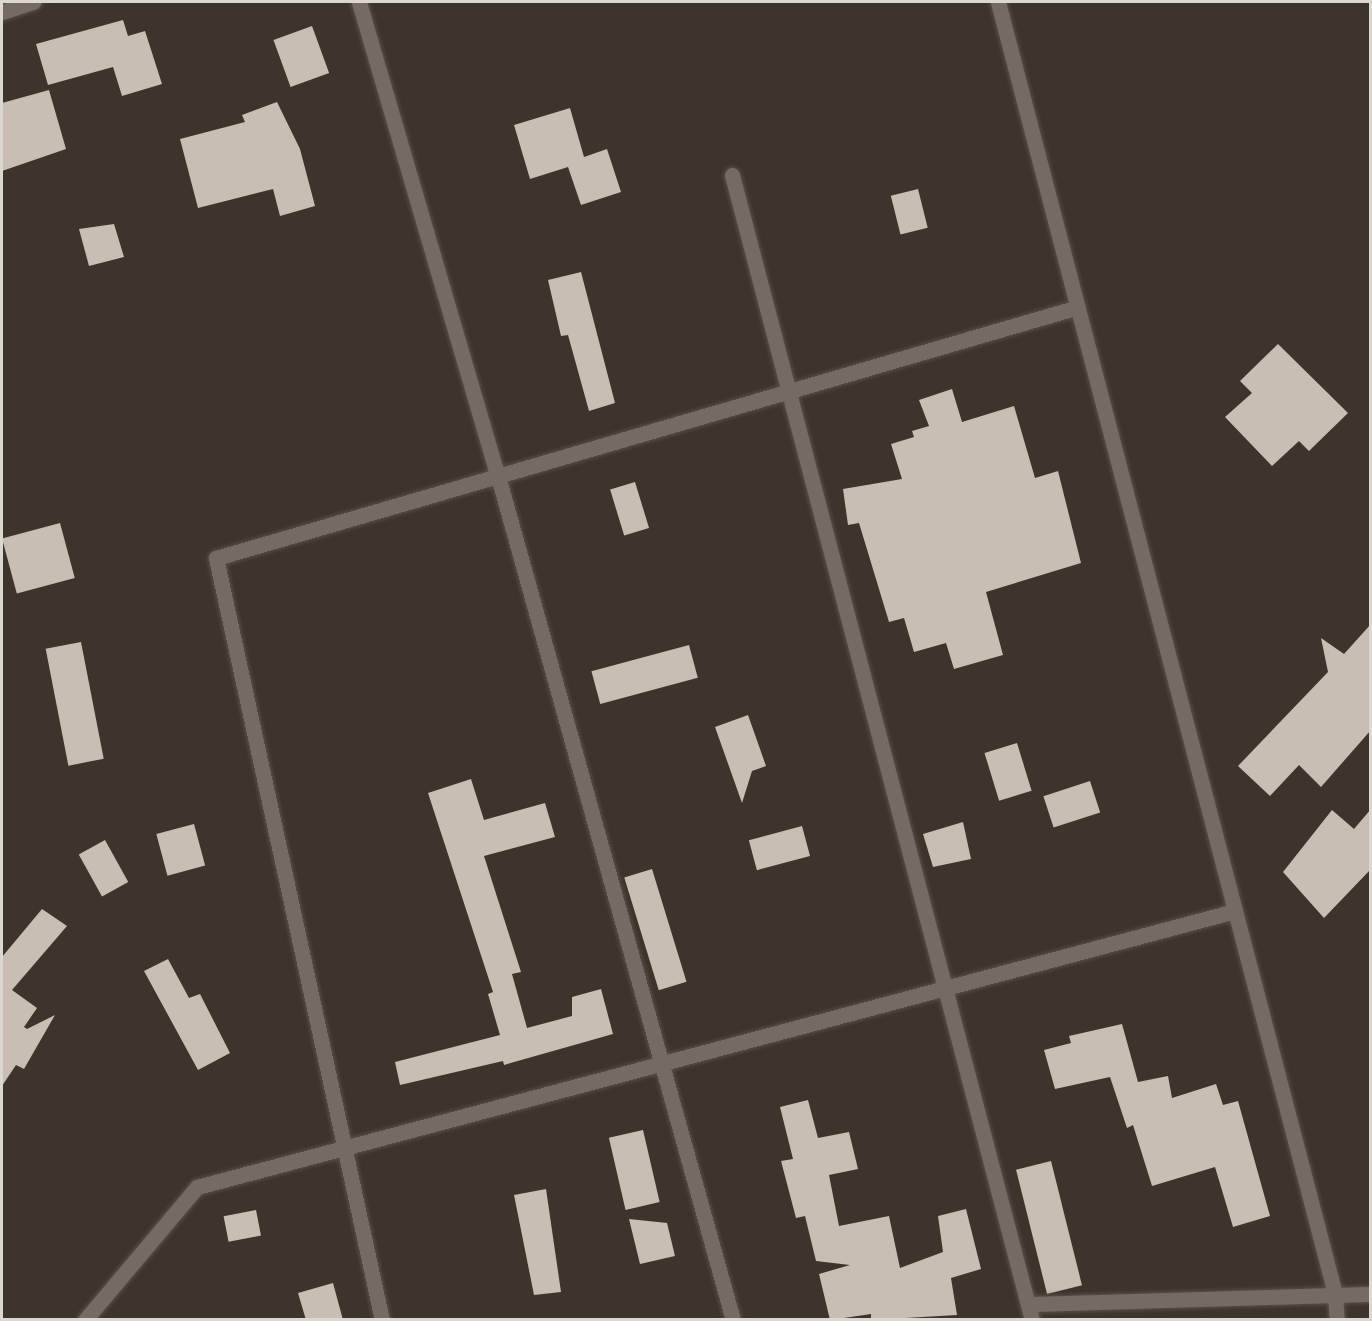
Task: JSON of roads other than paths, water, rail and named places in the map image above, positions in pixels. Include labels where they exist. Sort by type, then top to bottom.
[{"type":"street","points":[[2,12],[33,2]]},
{"type":"street","points":[[359,2],[498,476],[733,1320]]},
{"type":"street","points":[[998,2],[1075,308],[1335,1294],[1336,1320]]},
{"type":"street","points":[[732,175],[944,988],[1032,1312],[1335,1294],[1371,1294]]},
{"type":"street","points":[[382,1320],[347,1148],[216,558],[1075,308]]},
{"type":"street","points":[[85,1320],[197,1187],[1234,911]]}]
